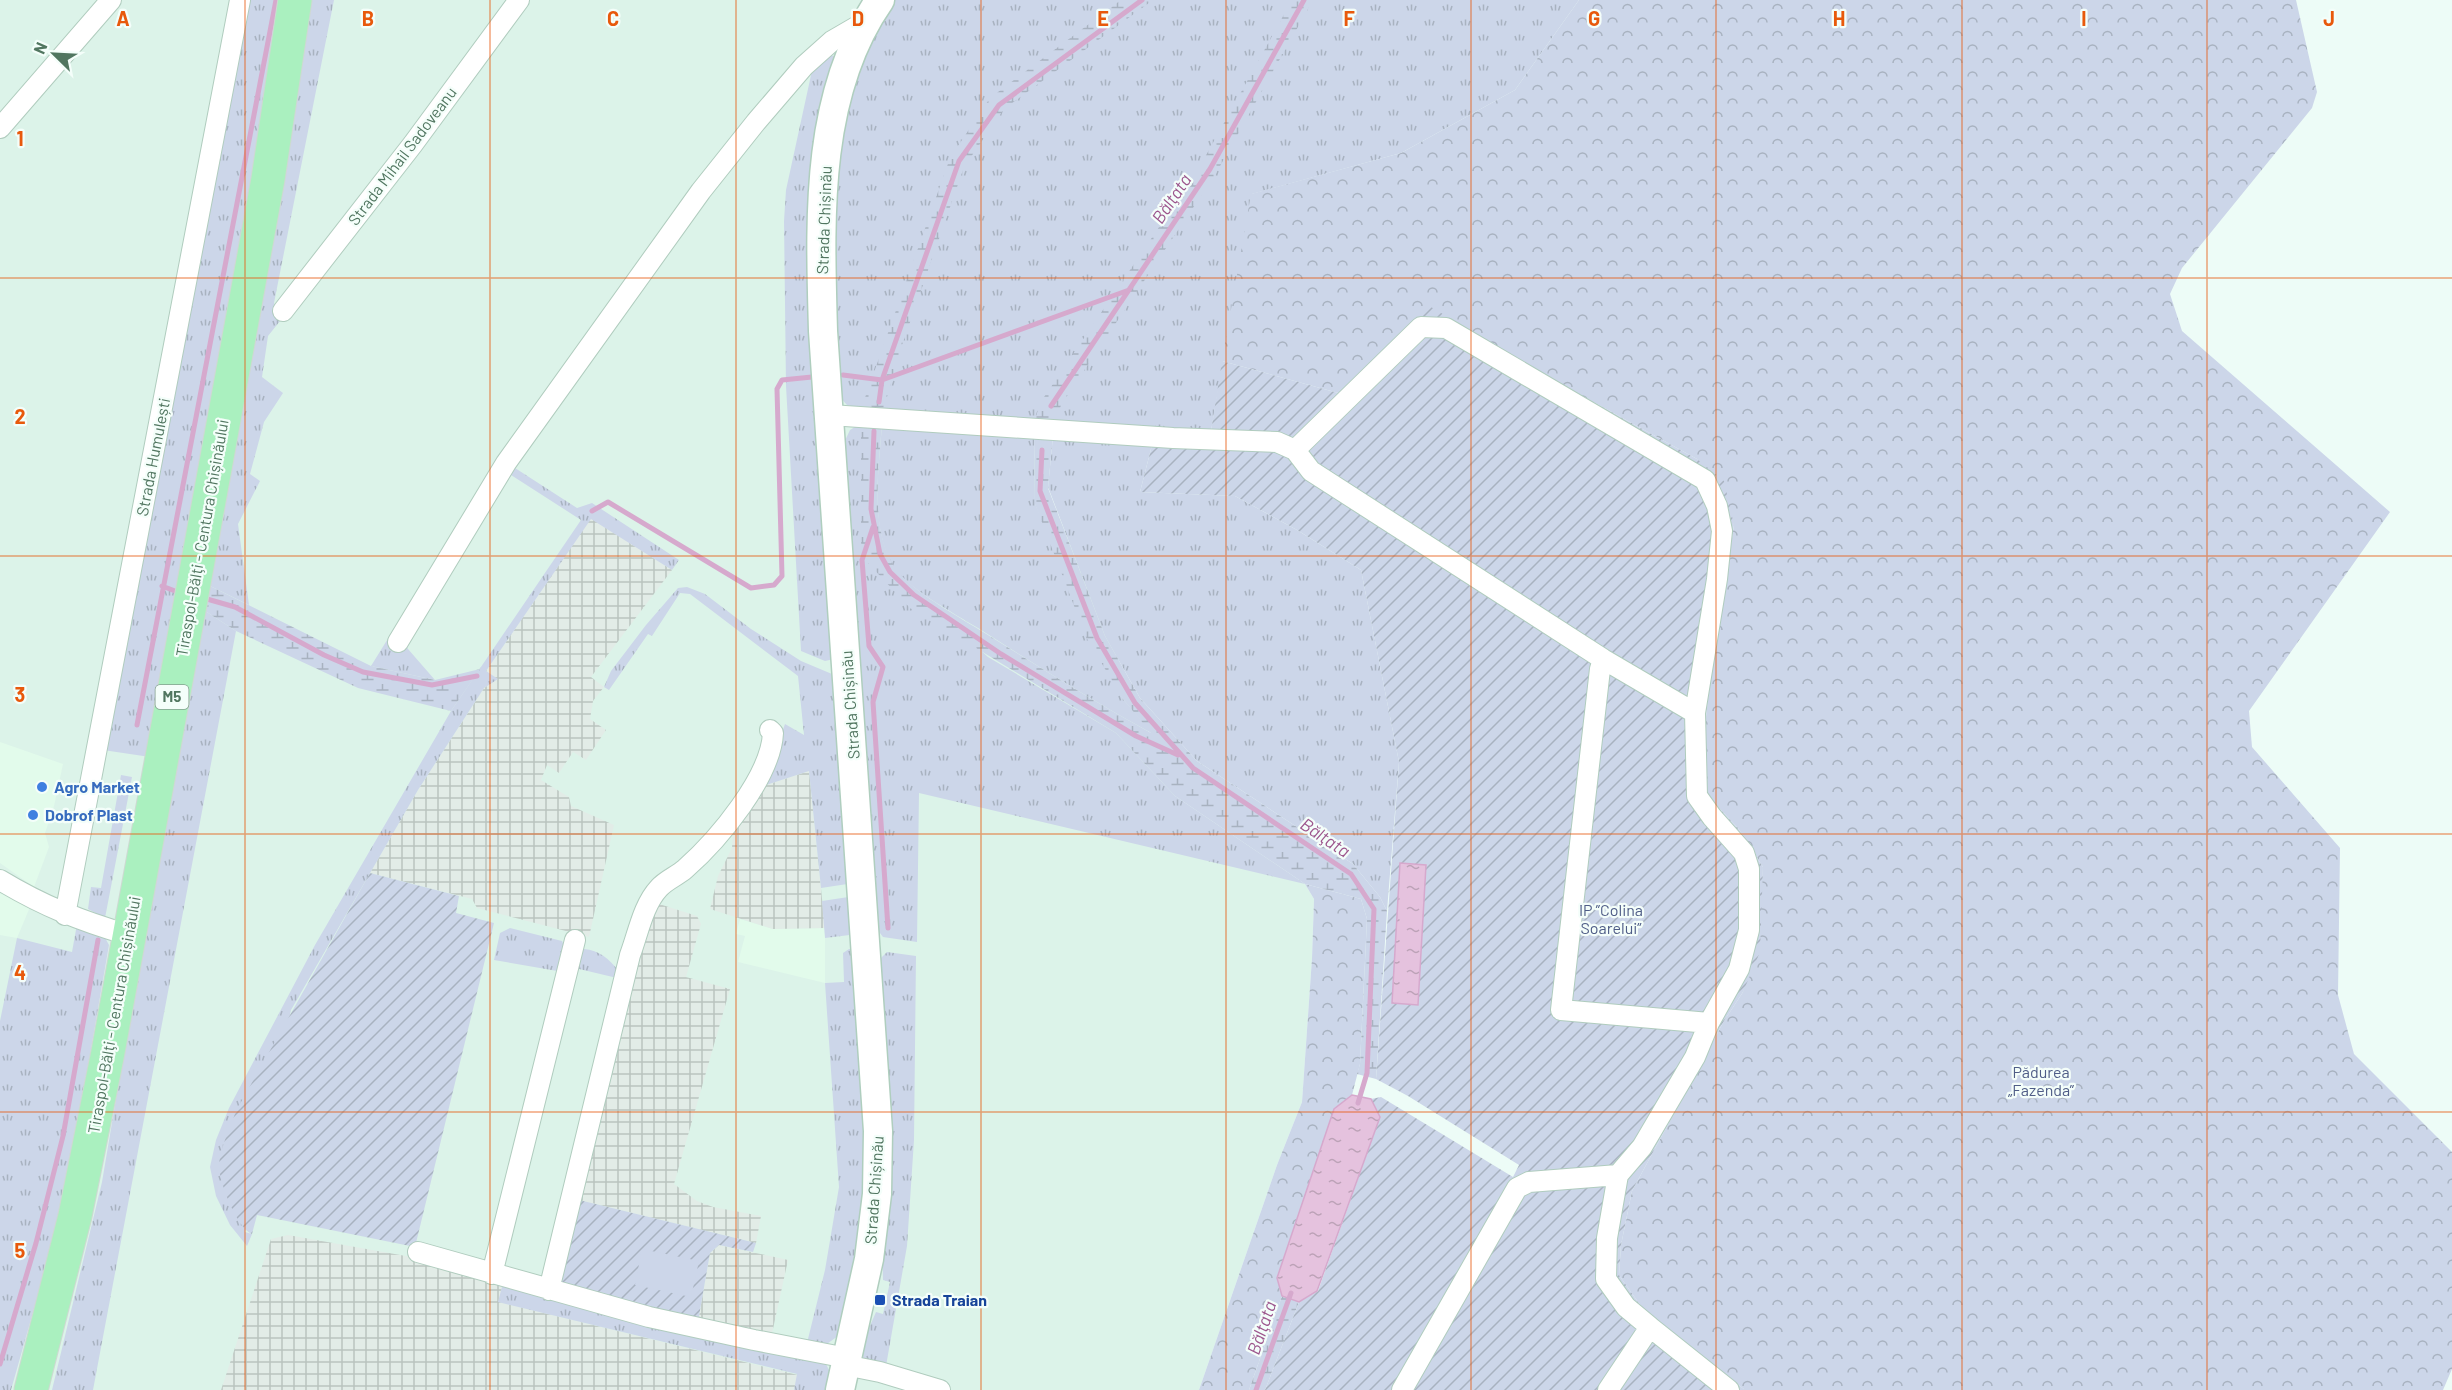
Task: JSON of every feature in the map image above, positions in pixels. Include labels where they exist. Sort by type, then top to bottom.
[{"type":"highway","name":"Tiraspol-Bălţi - Centura Chișinăului","points":[[32,1390],[77,1206],[108,1052],[268,179],[295,0]]},
{"type":"street","points":[[0,128],[111,0]]},
{"type":"street","name":"Strada Humulești","points":[[65,915],[240,0]]},
{"type":"street","name":"Strada Mihail Sadoveanu","points":[[283,312],[413,144],[519,0]]},
{"type":"street","name":"Strada Chișinău","points":[[844,1371],[869,1259],[877,1194],[878,1131],[824,330],[821,251],[825,164],[833,115],[848,60],[863,23],[879,0]]},
{"type":"street","name":"Strada Chișinău","points":[[398,642],[506,463],[701,191],[804,66],[832,41],[863,23]]},
{"type":"street","points":[[1295,450],[1421,327],[1446,327],[1705,480],[1718,506],[1722,531],[1717,579],[1695,712],[1697,796],[1712,818],[1744,853],[1749,869],[1749,930],[1739,969],[1709,1023],[1695,1057],[1642,1147],[1618,1174],[1607,1238],[1606,1279],[1626,1307],[1729,1390]]},
{"type":"street","points":[[830,415],[1173,438],[1277,442],[1295,450],[1311,471],[1603,658],[1695,712]]},
{"type":"street","points":[[1603,658],[1561,1010],[1709,1023]]},
{"type":"street","points":[[549,1290],[630,955],[650,903],[660,887],[684,871],[717,839],[766,765],[772,748],[773,733],[770,730]]},
{"type":"street","points":[[0,880],[30,899],[65,915],[129,934]]},
{"type":"street","points":[[492,1274],[575,940]]},
{"type":"street","points":[[1402,1390],[1517,1188],[1529,1182],[1618,1174]]},
{"type":"street","points":[[418,1252],[844,1371],[880,1372],[940,1390]]},
{"type":"street","points":[[1608,1390],[1650,1327]]},
{"type":"shaded area","points":[[0,0],[1255,0],[1011,402],[1175,796],[1305,884],[1314,899],[1302,1102],[1277,1165],[1199,1390],[0,1390]]},
{"type":"shaded area","points":[[591,518],[672,570],[591,677],[604,687],[593,701],[590,719],[606,730],[586,760],[573,752],[559,773],[547,765],[541,780],[569,797],[571,806],[614,825],[589,937],[477,908],[472,899],[370,873],[418,790],[484,688],[497,679],[486,671]]},
{"type":"shaded area","points":[[0,742],[63,764],[54,806],[45,833],[49,847],[34,887],[0,863]]},
{"type":"shaded area","points":[[809,771],[825,928],[773,929],[710,909],[718,876],[732,848],[733,831],[763,786]]},
{"type":"shaded area","points":[[0,893],[30,907],[17,938],[0,935]]},
{"type":"shaded area","points":[[656,903],[697,916],[701,924],[686,977],[730,989],[674,1184],[697,1201],[713,1207],[761,1216],[756,1243],[579,1200],[639,947]]},
{"type":"shaded area","points":[[740,919],[773,929],[825,928],[825,983],[738,962],[745,936],[736,934]]},
{"type":"shaded area","points":[[288,1235],[417,1258],[503,1283],[499,1302],[798,1375],[794,1390],[221,1390],[271,1239]]},
{"type":"shaded area","points":[[719,1245],[788,1260],[771,1338],[704,1324],[699,1316],[710,1253]]},
{"type":"green space","points":[[247,0],[290,0],[150,757],[103,750]]},
{"type":"green space","points":[[311,0],[334,0],[274,303],[280,321],[268,336],[262,377],[283,393],[264,422],[250,474],[260,481],[238,524],[249,605],[202,582]]},
{"type":"green space","points":[[894,0],[1579,0],[1515,90],[1401,153],[1252,194],[1211,431],[861,409],[847,405],[838,395],[832,262],[836,169],[847,100],[868,46]]},
{"type":"green space","points":[[1121,0],[1153,0],[1004,109],[964,167],[901,348],[883,411],[861,409],[950,158],[990,98]]},
{"type":"green space","points":[[1292,0],[1313,0],[1215,175],[1061,405],[1056,421],[1035,420],[1040,403],[1199,168]]},
{"type":"green space","name":"Pădurea „Fazenda”","points":[[1579,0],[2296,0],[2317,92],[2312,108],[2182,268],[2170,294],[2182,331],[2390,512],[2249,711],[2252,747],[2340,848],[2338,995],[2354,1054],[2452,1152],[2452,1369],[2443,1390],[1745,1390],[1643,1309],[1619,1275],[1621,1245],[1632,1191],[1724,1021],[1743,992],[1760,907],[1763,867],[1738,828],[1706,794],[1704,735],[1734,525],[1697,459],[1568,388],[1342,394],[1222,361],[1251,194],[1401,153],[1515,90]]},
{"type":"green space","points":[[829,55],[838,57],[825,108],[834,659],[825,661],[801,651],[786,386],[784,221],[786,190],[813,66]]},
{"type":"green space","name":"IP ”Colina Soarelui”","points":[[1431,307],[1568,388],[1697,459],[1724,481],[1734,525],[1704,735],[1706,794],[1738,828],[1763,867],[1760,952],[1743,992],[1724,1021],[1632,1191],[1621,1245],[1619,1275],[1643,1309],[1745,1390],[1265,1390],[1299,1302],[1318,1291],[1380,1117],[1371,1099],[1381,1097],[1513,1177],[1519,1165],[1408,1096],[1376,1079],[1399,762],[1361,570],[1297,530],[1235,496],[1140,492],[1152,445],[1154,427],[1211,431],[1222,361],[1342,394]]},
{"type":"green space","points":[[861,423],[861,543],[988,657],[1116,733],[1175,796],[1305,884],[919,793],[917,942],[883,937],[874,925],[841,449],[850,430]]},
{"type":"green space","points":[[861,423],[882,424],[878,513],[885,548],[898,572],[917,590],[942,607],[1151,733],[1123,699],[1086,637],[1035,504],[1034,436],[1053,436],[1048,488],[1105,636],[1140,698],[1197,761],[1353,864],[1380,897],[1387,911],[1376,1079],[1357,1074],[1360,1064],[1367,919],[1361,899],[1305,884],[1175,796],[1116,733],[910,608],[868,563],[861,543]]},
{"type":"green space","points":[[882,424],[1034,436],[1035,504],[1123,699],[1153,734],[944,607],[918,590],[897,572],[884,547],[878,512]]},
{"type":"green space","points":[[1053,436],[1152,445],[1140,492],[1235,496],[1297,530],[1361,570],[1399,762],[1387,911],[1380,897],[1353,864],[1197,761],[1140,698],[1105,636],[1048,487]]},
{"type":"green space","points":[[515,468],[577,508],[592,503],[679,560],[672,570],[591,519],[486,671],[498,679],[484,688],[418,790],[291,1010],[245,1232],[252,1234],[247,1246],[230,1225],[216,1196],[210,1167],[216,1140],[229,1108],[315,945],[451,711],[581,520],[511,475]]},
{"type":"green space","points":[[202,582],[371,666],[435,680],[480,669],[451,711],[358,688],[236,631],[199,607]]},
{"type":"green space","points":[[687,587],[705,594],[751,629],[801,661],[832,674],[838,680],[854,883],[821,888],[809,771],[763,786],[785,724],[804,735],[798,676],[690,594],[680,593],[652,636],[648,634],[609,690],[604,687],[611,671],[646,625],[678,588]]},
{"type":"green space","points":[[199,607],[236,631],[93,1390],[52,1390],[102,1182]]},
{"type":"green space","points":[[397,624],[408,649],[435,680],[371,666]]},
{"type":"green space","points":[[121,775],[132,777],[105,918],[88,909],[91,887],[101,888]]},
{"type":"green space","points":[[370,873],[459,896],[456,913],[494,923],[415,1247],[257,1215],[252,1234],[240,1223],[222,1181],[219,1164],[224,1144],[236,1111]]},
{"type":"green space","points":[[1305,884],[1361,899],[1367,919],[1360,1064],[1352,1095],[1334,1109],[1277,1278],[1282,1296],[1249,1390],[1199,1390],[1277,1165],[1302,1102],[1314,899]]},
{"type":"green space","points":[[855,896],[858,934],[825,938],[822,901]]},
{"type":"green space","points":[[77,924],[103,934],[109,945],[90,1055],[52,1245],[11,1390],[0,1390],[0,1021],[17,938],[72,952]]},
{"type":"green space","points":[[510,928],[562,941],[567,952],[563,972],[494,960],[500,933]]},
{"type":"green space","points":[[584,949],[599,953],[607,959],[618,970],[617,978],[575,968],[580,951]]},
{"type":"green space","points":[[849,949],[857,949],[869,1128],[862,1240],[838,1336],[824,1346],[807,1343],[825,1270],[839,1187],[825,983],[844,982],[843,953]]},
{"type":"green space","points":[[887,952],[916,956],[914,1140],[907,1246],[886,1366],[860,1360],[859,1351],[876,1312],[883,1314],[890,1282],[883,1280],[879,960]]},
{"type":"green space","points":[[579,1200],[756,1243],[753,1252],[719,1245],[710,1253],[699,1316],[704,1324],[561,1288],[560,1277]]},
{"type":"green space","points":[[642,1249],[699,1261],[691,1297],[635,1285]]},
{"type":"green space","points":[[503,1283],[824,1360],[832,1376],[829,1390],[794,1390],[797,1374],[498,1302]]},
{"type":"green space","points":[[1282,1296],[1299,1302],[1265,1390],[1249,1390]]},
{"type":"water","points":[[1400,863],[1426,865],[1418,1005],[1392,1003]]},
{"type":"water","points":[[1352,1095],[1371,1099],[1380,1117],[1317,1291],[1299,1302],[1282,1296],[1277,1278],[1334,1109]]},
{"type":"waterway","points":[[137,725],[276,0]]},
{"type":"waterway","points":[[879,402],[882,380],[959,161],[999,105],[1142,0]]},
{"type":"waterway","name":"Bălţata","points":[[1051,406],[1210,169],[1304,0]]},
{"type":"waterway","points":[[843,375],[882,380],[1129,290]]},
{"type":"waterway","points":[[592,511],[608,502],[751,588],[774,585],[782,576],[777,389],[782,380],[812,377]]},
{"type":"waterway","points":[[874,431],[871,509],[880,554],[890,572],[914,595],[1001,654],[1136,736],[1178,755]]},
{"type":"waterway","name":"Bălţata","points":[[1042,450],[1040,491],[1097,638],[1135,703],[1193,768],[1351,874],[1374,909],[1367,1073],[1358,1103]]},
{"type":"waterway","points":[[873,527],[862,560],[869,646],[883,667],[873,702],[888,928]]},
{"type":"waterway","points":[[162,586],[175,591]]},
{"type":"waterway","points":[[207,599],[235,607],[324,655],[363,672],[432,685],[477,676]]},
{"type":"waterway","points":[[0,1364],[36,1243],[63,1136],[98,940]]},
{"type":"waterway","name":"Bălţata","points":[[1256,1390],[1291,1293]]},
{"type":"place","name":"Agro Market","points":[[42,787]]},
{"type":"place","name":"Dobrof Plast","points":[[33,815]]},
{"type":"place","name":"Strada Traian","points":[[880,1300]]}]
